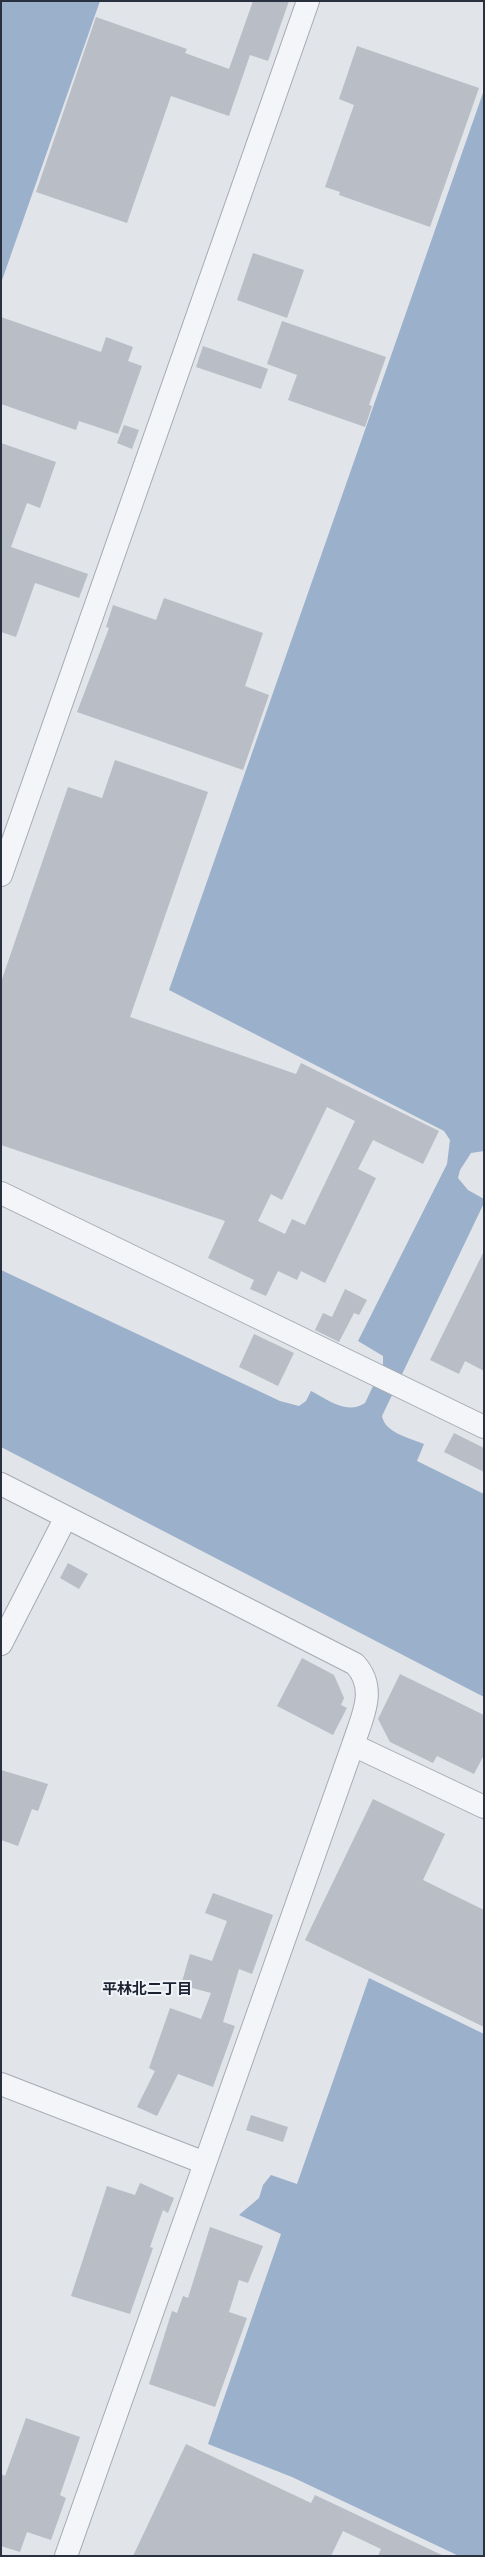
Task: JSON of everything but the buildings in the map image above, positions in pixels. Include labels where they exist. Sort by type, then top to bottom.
[{"type":"street","points":[[1,875],[308,1]]},
{"type":"street","points":[[1,1193],[484,1427]]},
{"type":"street","points":[[1,1484],[355,1664],[363,1672],[368,1693],[353,1745],[66,2556]]},
{"type":"street","points":[[1,1644],[66,1517]]},
{"type":"street","points":[[353,1745],[484,1807]]},
{"type":"street","points":[[1,2084],[205,2163]]},
{"type":"water","points":[[1,1],[100,1],[1,283]]},
{"type":"water","points":[[484,90],[484,1151],[471,1153],[460,1170],[458,1178],[468,1190],[484,1199],[484,1203],[382,1416],[384,1422],[393,1431],[424,1444],[417,1461],[484,1494],[484,1697],[1,1447],[1,1270],[280,1401],[299,1406],[306,1401],[311,1391],[344,1407],[358,1406],[365,1403],[383,1365],[383,1356],[358,1341],[447,1164],[450,1140],[444,1131],[169,990]]},
{"type":"water","points":[[369,1978],[484,2034],[484,2556],[459,2556],[292,2477],[208,2444],[281,2234],[239,2215],[259,2198],[263,2185],[271,2175],[297,2184]]},
{"type":"district","name":"平林北二丁目","points":[[147,1990]]}]
